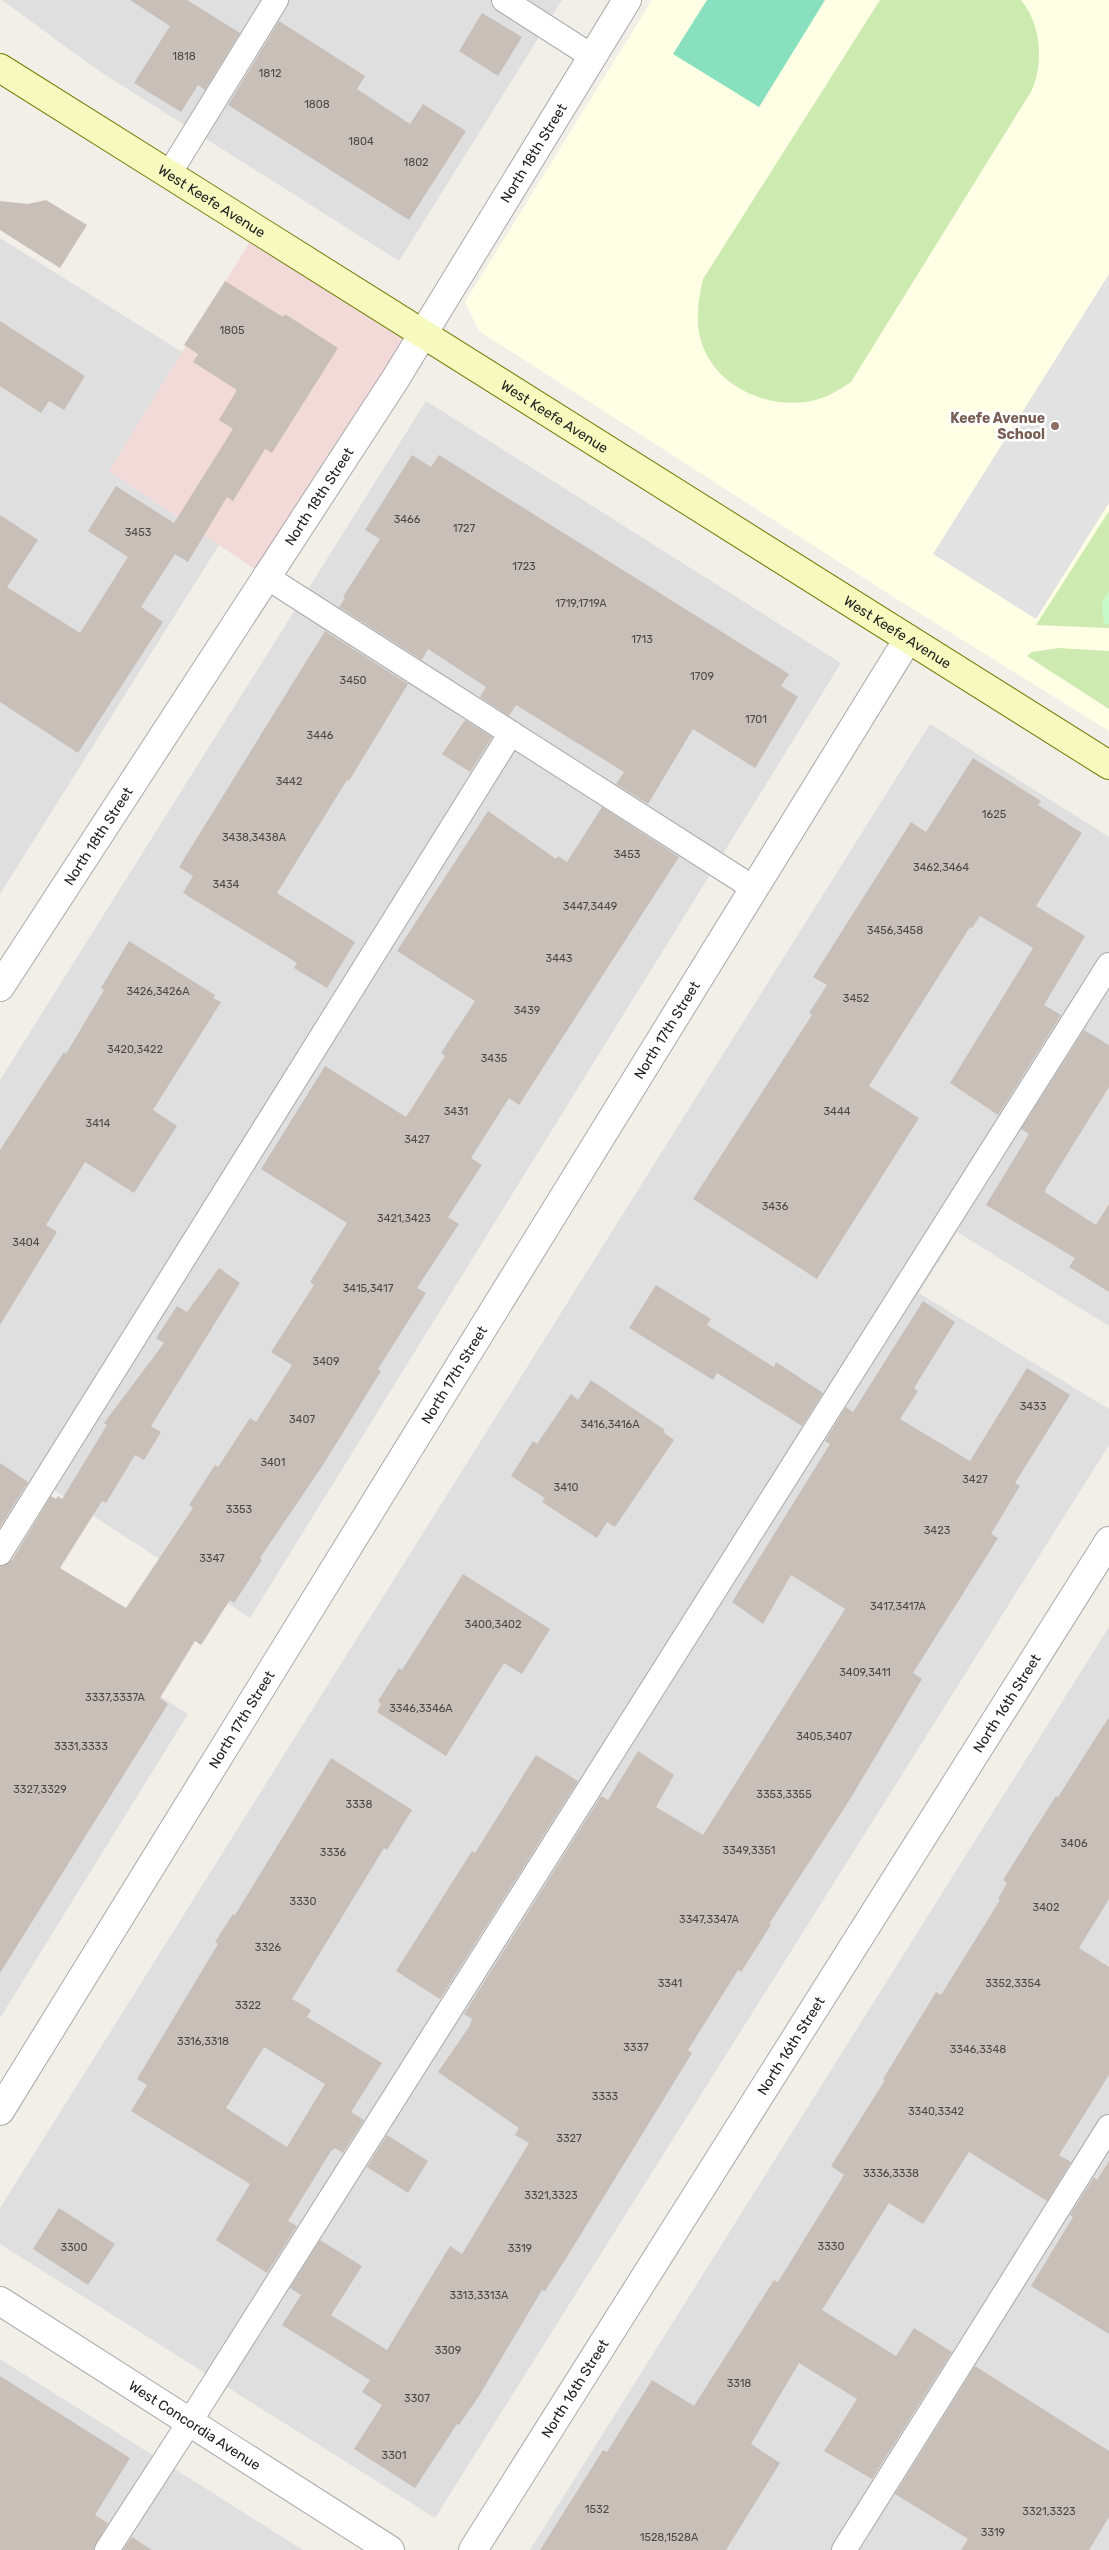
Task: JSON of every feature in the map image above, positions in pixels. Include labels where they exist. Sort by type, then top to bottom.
[{"type":"street","name":"North 18th Street","points":[[0,987],[265,576],[424,334],[627,0]]},
{"type":"street","name":"West Keefe Avenue","points":[[0,68],[1109,765]]},
{"type":"street","name":"North 17th Street","points":[[0,2111],[908,639]]},
{"type":"street","name":"North 16th Street","points":[[473,2550],[1109,1541]]},
{"type":"street","name":"West Concordia Avenue","points":[[0,2301],[390,2550]]},
{"type":"lane","points":[[169,174],[276,0]]},
{"type":"lane","points":[[504,0],[593,56]]},
{"type":"lane","points":[[265,576],[755,889]]},
{"type":"lane","points":[[0,1553],[512,733]]},
{"type":"lane","points":[[107,2550],[1109,965]]},
{"type":"lane","points":[[844,2550],[1109,2127]]},
{"type":"shaded area","points":[[2,0],[562,0],[399,261],[96,69]]},
{"type":"shaded area","points":[[652,0],[1109,0],[1109,731],[892,596],[479,331],[465,302]]},
{"type":"shaded area","points":[[257,230],[423,334],[265,576],[109,471]]},
{"type":"shaded area","points":[[0,238],[182,352],[110,471],[219,545],[0,894]]},
{"type":"shaded area","points":[[1109,274],[1109,503],[1036,619],[933,554]]},
{"type":"shaded area","points":[[426,401],[841,663],[250,1618],[52,1489],[0,1579],[0,1080]]},
{"type":"shaded area","points":[[930,724],[1109,837],[1109,1326],[957,1232],[919,1293],[1109,1409],[1109,1445],[435,2518],[0,2244],[0,2208]]},
{"type":"shaded area","points":[[0,1593],[188,1714],[0,2018]]},
{"type":"shaded area","points":[[1109,1627],[1109,2550],[530,2550]]},
{"type":"shaded area","points":[[0,2359],[303,2550],[0,2550]]},
{"type":"green space","points":[[707,0],[825,0],[759,107],[673,54]]},
{"type":"green space","points":[[880,0],[1021,0],[1033,20],[1036,32],[1039,56],[1036,79],[1032,90],[851,382],[830,395],[806,402],[789,403],[754,395],[738,388],[724,377],[704,349],[699,332],[698,319],[703,279]]},
{"type":"green space","points":[[1109,511],[1109,628],[1036,625]]},
{"type":"green space","points":[[1109,591],[1109,624],[1104,625],[1102,603]]},
{"type":"green space","points":[[1058,648],[1109,651],[1109,709],[1027,656],[1032,652]]},
{"type":"building","points":[[130,0],[187,0],[240,33],[205,90],[198,85],[181,112],[134,83],[170,26]]},
{"type":"building","points":[[482,13],[522,37],[498,76],[459,51]]},
{"type":"building","points":[[279,21],[365,76],[357,89],[410,124],[423,104],[466,131],[409,220],[228,105]]},
{"type":"building","points":[[46,200],[87,225],[60,268],[0,230],[0,201],[28,204]]},
{"type":"building","points":[[225,281],[283,317],[285,314],[338,348],[272,453],[265,449],[233,501],[227,497],[188,562],[175,554],[141,607],[163,622],[78,753],[0,702],[0,515],[38,540],[7,587],[80,633],[128,557],[88,531],[116,486],[174,523],[233,429],[219,420],[237,390],[193,362],[198,354],[184,345]]},
{"type":"building","points":[[0,321],[85,376],[64,410],[49,401],[41,413],[0,386]]},
{"type":"building","points":[[412,455],[431,467],[439,455],[789,674],[781,686],[798,697],[755,768],[693,729],[648,804],[616,784],[624,772],[516,705],[509,716],[480,697],[486,687],[428,649],[422,660],[339,607],[345,598],[343,597],[380,539],[365,530]]},
{"type":"building","points":[[325,631],[408,684],[349,781],[347,780],[277,893],[355,942],[327,988],[294,968],[297,963],[183,893],[193,876],[179,867]]},
{"type":"building","points":[[465,720],[492,737],[470,772],[442,754]]},
{"type":"building","points":[[973,758],[1041,801],[1038,805],[1082,833],[1036,906],[1085,936],[1044,1005],[1061,1015],[998,1115],[950,1083],[1033,948],[980,916],[972,928],[970,927],[869,1086],[919,1118],[817,1279],[693,1199],[812,1015],[809,1013],[827,985],[813,977],[911,822],[926,832]]},
{"type":"building","points":[[602,807],[679,857],[519,1105],[509,1098],[471,1158],[482,1165],[448,1217],[459,1224],[417,1288],[426,1293],[378,1369],[381,1371],[323,1465],[260,1558],[262,1560],[234,1603],[230,1600],[201,1645],[195,1641],[160,1698],[168,1704],[0,1973],[0,1567],[12,1560],[51,1496],[56,1499],[58,1496],[62,1499],[107,1425],[104,1423],[164,1343],[156,1338],[177,1306],[187,1312],[219,1268],[240,1283],[151,1426],[161,1432],[144,1460],[135,1455],[106,1503],[102,1501],[60,1568],[126,1608],[193,1508],[189,1505],[215,1465],[218,1467],[250,1418],[256,1422],[292,1365],[271,1352],[314,1285],[310,1282],[347,1223],[261,1169],[325,1066],[406,1117],[445,1056],[441,1053],[475,1001],[397,951],[488,811],[556,859],[558,856],[567,862]]},
{"type":"building","points":[[129,941],[215,995],[213,998],[221,1002],[153,1110],[177,1126],[134,1193],[85,1162],[46,1225],[57,1232],[0,1325],[0,1150],[64,1052],[66,1054],[104,990],[101,988]]},
{"type":"building","points":[[1084,1030],[1109,1045],[1109,1087],[1045,1190],[1046,1193],[1096,1225],[1109,1204],[1109,1292],[1069,1267],[1075,1258],[986,1205],[1029,1134],[1021,1129]]},
{"type":"building","points":[[656,1285],[711,1319],[707,1325],[774,1367],[776,1362],[823,1393],[802,1426],[717,1373],[713,1380],[629,1328]]},
{"type":"building","points":[[923,1301],[955,1322],[914,1388],[918,1391],[900,1419],[970,1461],[1027,1368],[1070,1395],[1015,1483],[1020,1486],[991,1534],[998,1538],[913,1673],[922,1679],[847,1804],[769,1924],[771,1925],[741,1972],[738,1970],[688,2050],[692,2053],[570,2252],[545,2291],[542,2290],[479,2396],[459,2425],[457,2424],[415,2488],[354,2449],[382,2405],[362,2392],[370,2380],[282,2325],[301,2295],[290,2288],[320,2240],[362,2266],[331,2315],[387,2350],[450,2246],[462,2254],[529,2143],[515,2135],[519,2128],[438,2072],[469,2027],[472,2019],[464,2014],[601,1796],[608,1800],[638,1751],[674,1775],[656,1807],[703,1835],[845,1609],[791,1575],[763,1624],[732,1602],[830,1444],[825,1441],[846,1407],[853,1412]]},
{"type":"building","points":[[591,1380],[665,1430],[663,1432],[674,1440],[615,1527],[607,1522],[597,1538],[542,1502],[545,1498],[511,1476],[533,1441],[537,1444],[571,1394],[578,1400]]},
{"type":"building","points":[[0,1463],[28,1482],[0,1527]]},
{"type":"building","points":[[463,1574],[550,1629],[522,1674],[504,1663],[446,1756],[377,1712],[381,1704],[378,1701],[399,1668],[402,1670]]},
{"type":"building","points":[[1109,1717],[1109,1899],[1079,1948],[1109,1967],[1109,2075],[1059,2155],[1071,2162],[1047,2201],[969,2152],[923,2224],[889,2203],[822,2310],[896,2356],[914,2328],[952,2352],[872,2479],[824,2451],[857,2399],[799,2363],[751,2444],[780,2463],[726,2550],[540,2550],[603,2450],[607,2452],[652,2380],[694,2406],[774,2280],[778,2282],[844,2175],[831,2166],[885,2080],[883,2079],[936,1992],[941,1995],[1000,1900],[998,1899],[1007,1883],[1003,1880]]},
{"type":"building","points":[[536,1755],[578,1781],[440,1999],[396,1971],[472,1851],[475,1853]]},
{"type":"building","points":[[331,1758],[412,1810],[387,1850],[384,1848],[292,1999],[311,2010],[307,2017],[382,2063],[351,2112],[364,2120],[343,2153],[335,2148],[331,2151],[288,2221],[297,2226],[267,2273],[216,2240],[250,2184],[131,2111],[147,2085],[137,2079],[218,1944],[215,1942],[233,1914],[235,1915]],"holes":[[[264,2047],[325,2084],[287,2147],[226,2108]]]},
{"type":"building","points":[[387,2135],[428,2161],[408,2193],[367,2167]]},
{"type":"building","points":[[1109,2161],[1109,2334],[1031,2286],[1073,2217],[1070,2215],[1094,2177],[1097,2180]]},
{"type":"building","points":[[59,2208],[115,2244],[88,2285],[33,2249]]},
{"type":"building","points":[[975,2366],[1109,2451],[1109,2517],[1089,2550],[961,2550],[968,2539],[895,2494]]},
{"type":"building","points":[[0,2376],[130,2458],[95,2515],[108,2523],[93,2550],[0,2550]]},
{"type":"building","points":[[132,2537],[152,2550],[123,2550]]},
{"type":"place","name":"Keefe Avenue School","points":[[1055,426]]}]
